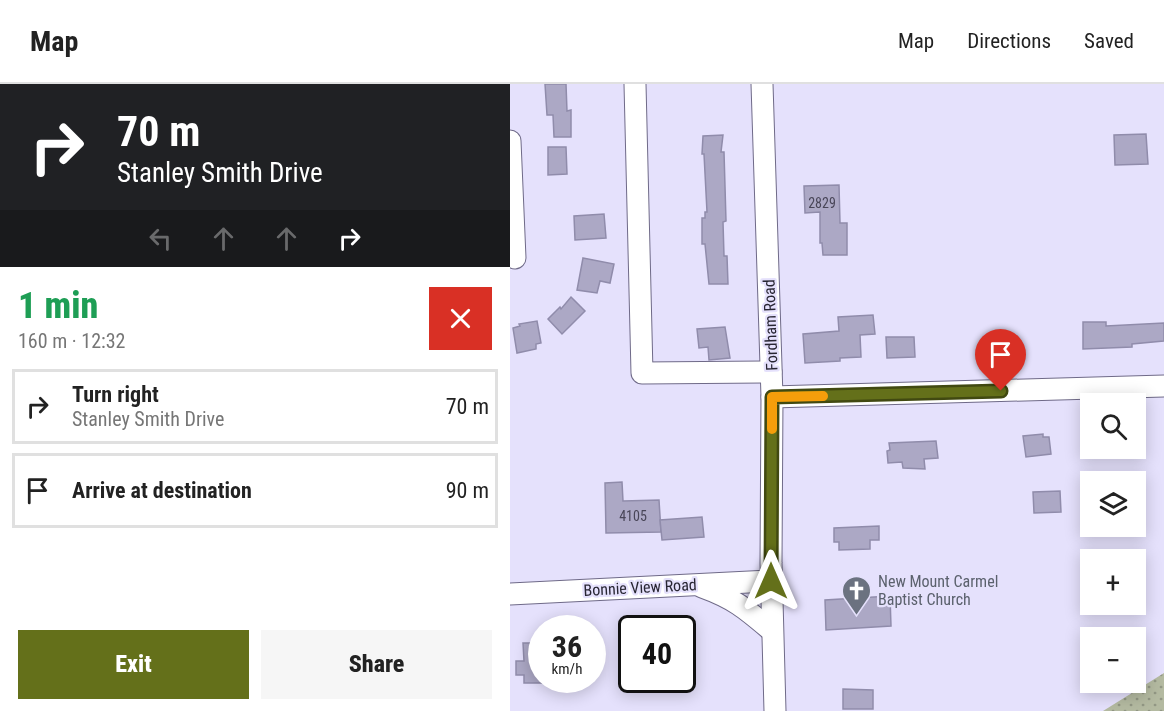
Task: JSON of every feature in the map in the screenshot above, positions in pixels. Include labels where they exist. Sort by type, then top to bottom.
[{"type":"street","points":[[635,84],[642,372],[771,372]]},
{"type":"street","name":"Fordham Road","points":[[762,84],[772,397],[771,581],[775,711]]},
{"type":"street","points":[[510,141],[515,258]]},
{"type":"street","points":[[772,397],[1164,386]]},
{"type":"street","name":"Bonnie View Road","points":[[510,594],[771,581]]},
{"type":"street","points":[[696,585],[725,595],[746,607],[772,631]]},
{"type":"green space","points":[[1164,673],[1164,711],[1103,711],[1132,693],[1146,693],[1146,684]]},
{"type":"building","points":[[545,84],[566,84],[567,111],[571,110],[571,137],[554,137],[553,115],[547,115]]},
{"type":"building","points":[[1146,134],[1148,164],[1115,165],[1114,135]]},
{"type":"building","points":[[723,135],[721,152],[724,152],[726,221],[723,222],[724,256],[727,256],[728,284],[709,284],[705,244],[702,244],[702,218],[705,218],[705,212],[707,212],[704,154],[702,154],[703,136]]},
{"type":"building","points":[[548,147],[566,147],[567,174],[548,175]]},
{"type":"building","points":[[839,185],[840,223],[847,223],[847,255],[823,255],[822,243],[820,243],[820,212],[805,213],[804,186]]},
{"type":"building","points":[[604,214],[606,238],[575,240],[574,216]]},
{"type":"building","points":[[583,258],[614,264],[610,283],[600,281],[597,293],[577,290]]},
{"type":"building","points":[[571,297],[585,311],[562,334],[548,319]]},
{"type":"building","points":[[873,315],[875,334],[860,335],[861,357],[805,363],[803,334],[839,331],[838,317]]},
{"type":"building","points":[[537,321],[541,343],[536,344],[536,349],[517,353],[513,328],[520,326],[519,324]]},
{"type":"building","points":[[1083,322],[1106,322],[1106,326],[1164,323],[1164,341],[1132,344],[1132,347],[1083,349]]},
{"type":"building","points":[[725,327],[730,358],[709,360],[708,347],[699,348],[697,329]]},
{"type":"building","points":[[886,337],[914,337],[915,357],[887,358]]},
{"type":"building","points":[[1043,434],[1043,437],[1049,437],[1051,454],[1026,457],[1023,436]]},
{"type":"building","points":[[936,441],[938,458],[924,459],[925,469],[903,468],[902,462],[888,463],[889,443]]},
{"type":"building","points":[[622,482],[623,501],[659,500],[661,532],[606,533],[605,483]]},
{"type":"building","points":[[1060,491],[1061,512],[1034,513],[1033,492]]},
{"type":"building","points":[[702,517],[704,537],[662,540],[660,520]]},
{"type":"building","points":[[879,526],[879,540],[870,540],[870,549],[839,550],[839,542],[834,542],[834,528]]},
{"type":"building","name":"New Mount Carmel Baptist Church","points":[[890,596],[891,626],[826,630],[825,600]]},
{"type":"building","points":[[523,643],[528,643],[528,683],[524,683],[524,675],[516,675],[516,661],[524,661]]},
{"type":"building","points":[[843,689],[873,690],[873,709],[843,709]]},
{"type":"slow traffic","points":[[772,429],[772,397],[823,396]]},
{"type":"place","name":"New Mount Carmel Baptist Church","points":[[857,616]]},
{"type":"route","points":[[771,581],[772,397],[1001,391]]}]
